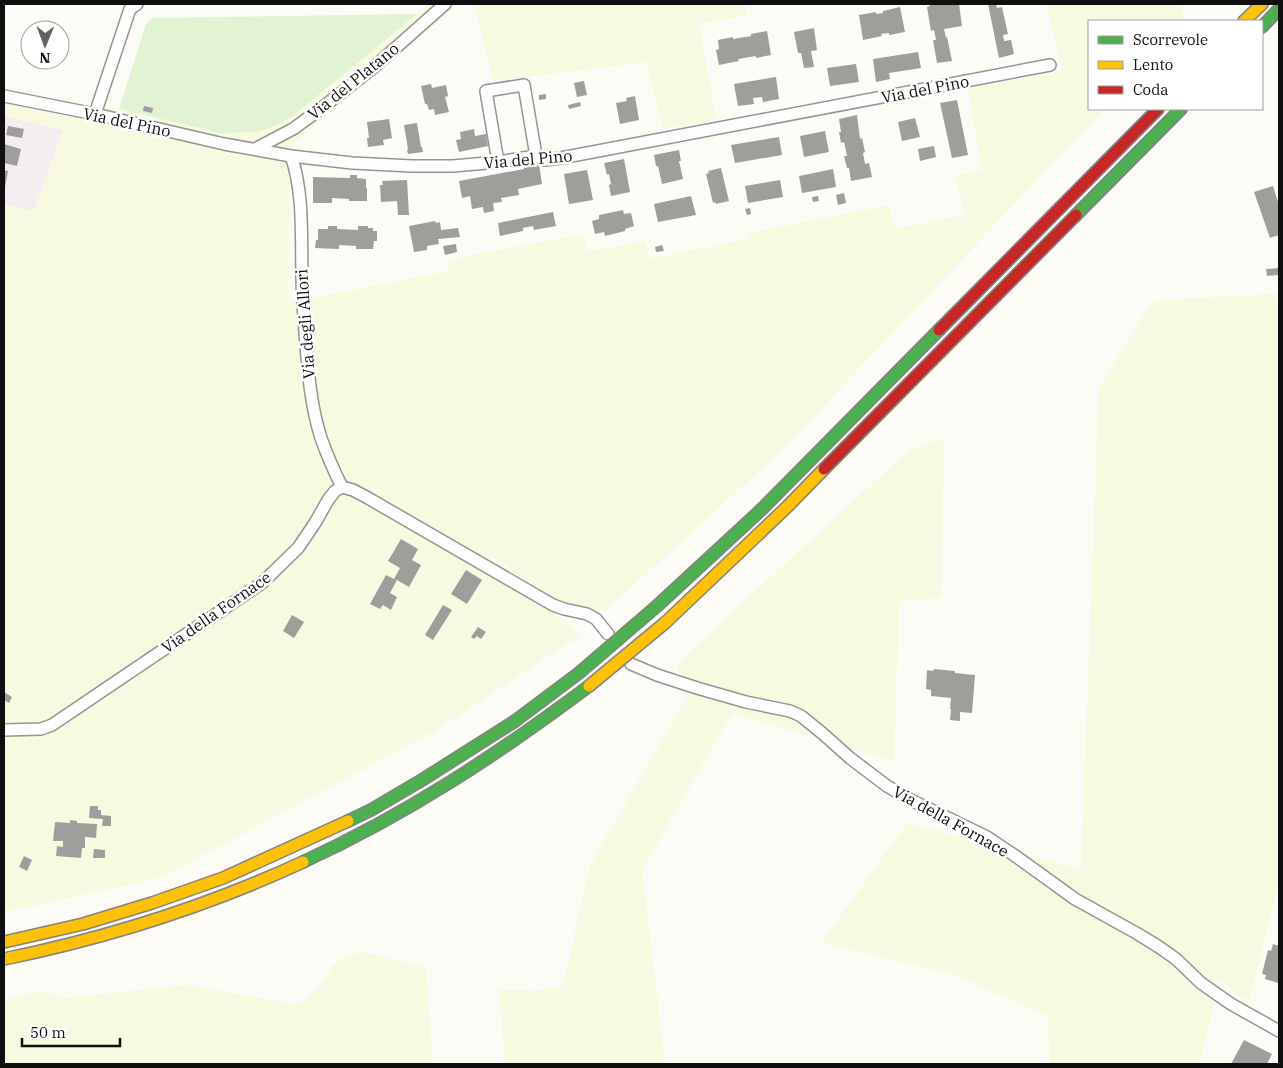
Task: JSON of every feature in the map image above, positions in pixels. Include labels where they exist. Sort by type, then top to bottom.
[{"type":"highway","points":[[1245,20],[1262,4]]},
{"type":"highway","points":[[1263,26],[1279,9]]},
{"type":"highway","points":[[4,942],[83,924],[152,903],[223,878],[371,810],[515,721],[579,673],[762,509],[1157,110]]},
{"type":"highway","points":[[4,959],[75,943],[123,929],[228,894],[317,856],[406,809],[485,762],[544,721],[666,622],[782,513],[1180,110]]},
{"type":"street","points":[[95,114],[130,9],[136,4]]},
{"type":"street","name":"Via del Platano","points":[[255,149],[293,129],[315,113],[373,68],[444,4]]},
{"type":"street","name":"Via del Pino","points":[[4,96],[95,114],[214,142],[291,156],[352,163],[453,166],[536,156],[545,160],[561,158],[1050,65]]},
{"type":"street","points":[[498,162],[486,91],[524,85],[536,156]]},
{"type":"street","name":"Via degli Allori","points":[[291,156],[298,184],[308,378],[321,437],[342,487]]},
{"type":"street","points":[[342,487],[353,490],[368,498],[553,605],[564,610],[587,614],[596,619],[608,634]]},
{"type":"street","name":"Via della Fornace","points":[[4,730],[41,729],[52,725],[262,583],[298,548],[328,500],[335,491],[342,487]]},
{"type":"street","name":"Via della Fornace","points":[[631,664],[697,688],[746,702],[790,711],[801,716],[850,758],[887,786],[909,800],[987,837],[1075,899],[1159,947],[1176,959],[1201,983],[1231,1004],[1279,1031]]},
{"type":"shaded area","points":[[4,115],[63,130],[34,211],[4,204]]},
{"type":"green space","points":[[429,4],[459,4],[289,147],[288,303],[448,271],[446,260],[583,234],[587,252],[645,241],[649,259],[748,239],[748,233],[889,205],[895,229],[965,215],[956,176],[982,170],[968,88],[1062,72],[1047,4],[1181,4],[1185,20],[1088,20],[1088,110],[1103,110],[780,452],[604,612],[553,601],[497,558],[489,560],[581,635],[435,731],[160,878],[4,912],[4,204],[34,211],[63,130],[4,115],[4,88],[78,106],[119,109],[220,133],[277,125],[293,116]]},
{"type":"green space","points":[[474,4],[746,4],[747,15],[699,24],[716,119],[663,129],[646,62],[494,81]]},
{"type":"green space","points":[[417,14],[293,116],[277,125],[257,132],[220,133],[119,109],[146,24],[152,18]]},
{"type":"green space","points":[[1276,294],[1279,304],[1279,883],[1249,1003],[1219,980],[1200,1064],[1050,1064],[1048,1016],[952,974],[822,942],[907,823],[1081,869],[1099,389],[1147,309],[1159,301]]},
{"type":"green space","points":[[944,439],[941,598],[899,601],[894,761],[732,713],[642,870],[665,1064],[505,1064],[499,989],[533,991],[563,986],[590,865],[697,680],[678,673],[678,666],[686,655],[910,449]]},
{"type":"green space","points":[[354,953],[368,953],[426,967],[433,1064],[4,1064],[4,1000],[33,992],[44,992],[64,998],[188,985],[292,1004],[302,1002],[313,994],[334,965],[344,957]]},
{"type":"building","points":[[929,4],[959,4],[962,26],[944,29],[952,61],[937,63],[933,40],[936,40],[934,30],[931,31],[927,7],[930,6]]},
{"type":"building","points":[[988,4],[996,4],[997,8],[1002,7],[1008,34],[1003,35],[1004,41],[1011,40],[1014,54],[999,58]]},
{"type":"building","points":[[900,7],[905,32],[889,35],[889,33],[881,34],[882,36],[863,40],[859,15],[876,12],[876,14],[883,13],[883,11]]},
{"type":"building","points":[[814,28],[817,50],[811,51],[814,67],[804,68],[801,53],[798,53],[794,32]]},
{"type":"building","points":[[767,31],[771,55],[738,59],[739,61],[719,65],[716,50],[719,49],[718,40],[751,36],[751,34]]},
{"type":"building","points":[[918,52],[921,68],[889,73],[890,79],[876,82],[873,59]]},
{"type":"building","points":[[856,64],[859,82],[830,86],[827,68]]},
{"type":"building","points":[[776,77],[779,99],[763,102],[762,97],[753,98],[754,104],[738,106],[734,84]]},
{"type":"building","points":[[584,81],[587,95],[577,97],[574,83]]},
{"type":"building","points":[[431,84],[432,88],[446,85],[448,96],[445,97],[449,112],[435,115],[434,109],[429,110],[427,104],[425,104],[421,86]]},
{"type":"building","points":[[546,94],[546,99],[539,100],[539,95]]},
{"type":"building","points":[[635,96],[639,120],[620,124],[616,103],[627,101],[626,98]]},
{"type":"building","points":[[957,100],[968,155],[952,158],[940,103]]},
{"type":"building","points":[[580,102],[581,106],[569,109],[568,105]]},
{"type":"building","points":[[144,106],[153,108],[152,113],[143,111]]},
{"type":"building","points":[[857,115],[860,139],[862,138],[865,152],[863,153],[865,164],[869,163],[872,177],[851,181],[849,168],[847,168],[844,156],[847,156],[844,142],[841,143],[839,119]]},
{"type":"building","points":[[915,118],[920,137],[902,141],[898,122]]},
{"type":"building","points":[[389,119],[392,138],[383,140],[384,145],[368,147],[367,122]]},
{"type":"building","points":[[417,123],[423,152],[408,154],[404,125]]},
{"type":"building","points":[[8,126],[24,129],[22,138],[6,135]]},
{"type":"building","points":[[474,129],[475,136],[486,134],[488,146],[459,152],[456,140],[461,139],[460,132]]},
{"type":"building","points":[[825,131],[829,152],[804,157],[800,136]]},
{"type":"building","points":[[779,137],[782,155],[735,163],[731,145]]},
{"type":"building","points":[[4,144],[21,149],[17,166],[4,163]]},
{"type":"building","points":[[934,146],[936,157],[920,161],[918,149]]},
{"type":"building","points":[[679,150],[681,161],[679,161],[683,179],[662,184],[654,155]]},
{"type":"building","points":[[624,159],[630,192],[611,196],[609,174],[607,175],[604,163]]},
{"type":"building","points":[[539,164],[542,184],[518,189],[519,195],[501,198],[502,202],[493,203],[494,211],[484,213],[483,207],[472,209],[470,196],[462,198],[459,181],[524,169],[524,167]]},
{"type":"building","points":[[721,168],[729,201],[716,204],[715,202],[713,203],[706,174],[709,173],[708,171]]},
{"type":"building","points":[[833,169],[836,187],[802,193],[799,176]]},
{"type":"building","points":[[4,170],[8,171],[5,187],[4,187]]},
{"type":"building","points":[[587,170],[593,200],[569,204],[564,174]]},
{"type":"building","points":[[350,175],[357,175],[357,178],[366,179],[367,201],[349,201],[349,199],[332,198],[332,203],[313,203],[313,177],[350,178]]},
{"type":"building","points":[[407,180],[409,215],[398,215],[397,201],[381,202],[380,185],[383,185],[382,181]]},
{"type":"building","points":[[780,180],[783,197],[748,203],[745,186]]},
{"type":"building","points":[[1273,186],[1279,205],[1279,235],[1270,238],[1254,192]]},
{"type":"building","points":[[844,193],[846,203],[838,205],[836,195]]},
{"type":"building","points":[[691,196],[696,215],[658,222],[654,204]]},
{"type":"building","points":[[818,196],[819,201],[813,202],[812,197]]},
{"type":"building","points":[[750,208],[751,214],[747,215],[745,209]]},
{"type":"building","points":[[623,210],[624,214],[631,213],[634,226],[625,229],[625,231],[605,236],[604,232],[595,234],[592,221],[599,219],[599,215]]},
{"type":"building","points":[[553,212],[556,226],[534,230],[533,226],[523,228],[523,231],[500,236],[498,223]]},
{"type":"building","points":[[435,221],[436,223],[440,222],[441,230],[458,228],[460,237],[438,239],[439,244],[427,246],[427,250],[414,252],[409,226]]},
{"type":"building","points":[[328,226],[337,226],[337,229],[358,230],[358,226],[368,226],[368,228],[373,228],[373,231],[377,231],[377,241],[374,241],[373,249],[356,249],[356,246],[339,245],[339,249],[315,248],[316,240],[318,240],[318,229],[328,229]]},
{"type":"building","points":[[456,244],[457,252],[445,255],[443,246]]},
{"type":"building","points":[[662,245],[664,251],[656,252],[655,247]]},
{"type":"building","points":[[1279,268],[1279,275],[1267,276],[1266,269]]},
{"type":"building","points":[[401,539],[418,549],[412,560],[421,565],[409,587],[397,580],[390,593],[397,597],[391,610],[383,605],[380,609],[370,604],[386,575],[394,579],[400,568],[388,561]]},
{"type":"building","points":[[466,570],[482,580],[467,604],[451,594]]},
{"type":"building","points":[[443,605],[452,610],[433,640],[425,635]]},
{"type":"building","points":[[292,615],[304,622],[294,638],[283,631]]},
{"type":"building","points":[[478,627],[486,632],[481,639],[477,636],[474,639],[471,637]]},
{"type":"building","points":[[934,669],[975,675],[972,713],[960,712],[960,721],[950,720],[951,698],[931,696],[931,690],[926,689],[927,670],[933,671]]},
{"type":"building","points":[[4,692],[12,697],[9,703],[4,700]]},
{"type":"building","points":[[90,806],[98,806],[98,810],[101,810],[101,815],[111,816],[111,826],[102,826],[103,819],[89,818]]},
{"type":"building","points":[[70,820],[77,821],[77,823],[97,824],[96,838],[85,837],[85,848],[82,848],[81,858],[56,856],[57,846],[63,847],[63,841],[53,841],[55,822],[70,823]]},
{"type":"building","points":[[94,849],[105,850],[105,858],[93,858]]},
{"type":"building","points":[[24,856],[32,860],[27,871],[19,867]]},
{"type":"building","points":[[1273,944],[1279,946],[1278,983],[1265,979],[1266,975],[1262,974],[1268,950],[1271,951]]},
{"type":"building","points":[[1244,1040],[1272,1054],[1267,1064],[1231,1064]]},
{"type":"traffic: fast","points":[[1263,26],[1279,9]]},
{"type":"traffic: fast","points":[[1076,215],[1180,110]]},
{"type":"traffic: fast","points":[[657,606],[762,509],[939,330]]},
{"type":"traffic: fast","points":[[579,673],[657,606]]},
{"type":"traffic: fast","points":[[348,821],[371,810],[422,780],[515,721],[579,673]]},
{"type":"traffic: fast","points":[[303,862],[379,824],[450,782],[520,736],[589,686]]},
{"type":"traffic: slow","points":[[1245,20],[1262,4]]},
{"type":"traffic: slow","points":[[666,622],[788,506],[824,469]]},
{"type":"traffic: slow","points":[[589,686],[666,622]]},
{"type":"traffic: slow","points":[[4,942],[83,924],[152,903],[223,878],[348,821]]},
{"type":"traffic: slow","points":[[4,959],[42,951],[156,919],[231,893],[303,862]]},
{"type":"traffic: jam","points":[[939,330],[1157,110]]},
{"type":"traffic: jam","points":[[824,469],[1076,215]]}]
